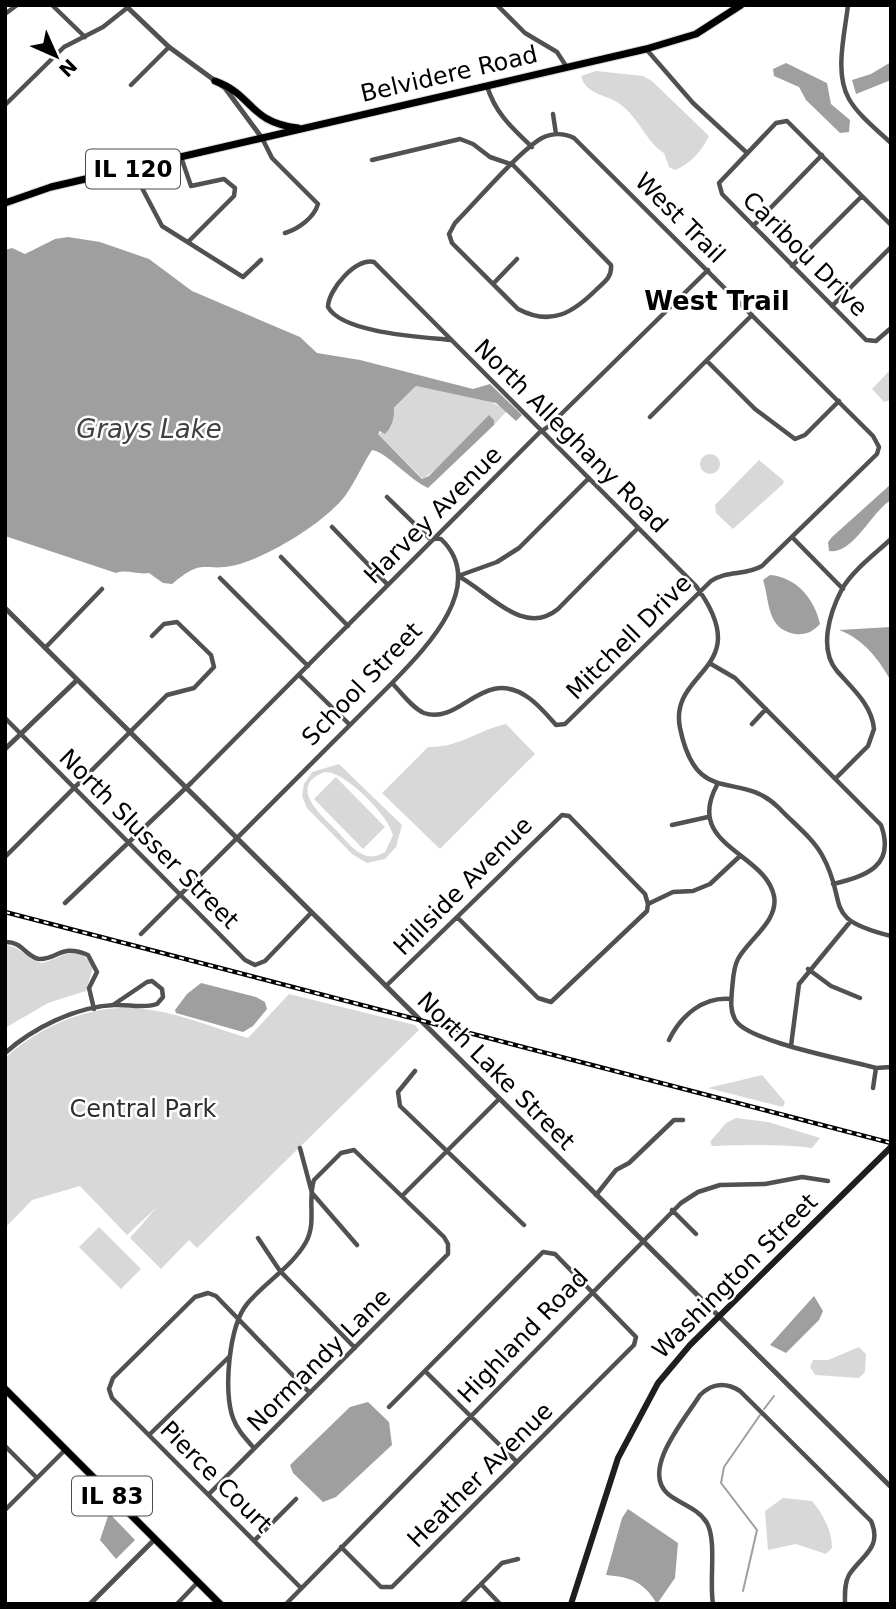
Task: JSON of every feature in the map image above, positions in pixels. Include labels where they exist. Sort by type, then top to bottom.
[{"type":"main road","name":"IL 120","points":[[646,49],[696,34],[741,5]]},
{"type":"main road","name":"Belvidere Road","points":[[261,138],[646,49]]},
{"type":"main road","points":[[215,81],[234,90],[266,121],[302,129]]},
{"type":"main road","name":"IL 120","points":[[5,203],[30,193],[261,138]]},
{"type":"main road","name":"Washington Street","points":[[571,1604],[612,1474],[639,1415],[674,1363],[891,1147]]},
{"type":"main road","name":"IL 83","points":[[5,1389],[220,1604]]},
{"type":"street","points":[[5,14],[17,5]]},
{"type":"street","points":[[52,5],[85,37]]},
{"type":"street","points":[[497,5],[525,33],[556,52],[566,66]]},
{"type":"street","points":[[848,5],[841,72],[845,92],[853,105],[891,143]]},
{"type":"street","points":[[5,105],[64,47],[109,23],[126,6],[169,47],[215,81],[241,106],[272,158],[318,204],[317,209],[297,229],[285,233]]},
{"type":"street","points":[[131,85],[169,47]]},
{"type":"street","points":[[646,49],[693,103],[746,152],[776,122],[790,122],[891,225]]},
{"type":"street","points":[[487,85],[494,107],[503,120],[532,146]]},
{"type":"street","points":[[372,160],[460,139],[473,144],[490,157],[513,165],[611,265],[608,279],[574,310],[560,315],[531,315],[518,309],[452,243],[450,229],[513,165],[532,146],[542,138],[556,134],[553,114]]},
{"type":"street","name":"West Trail","points":[[556,134],[568,135],[579,141],[839,401],[873,436],[879,447]]},
{"type":"street","name":"Caribou Drive","points":[[746,152],[720,179],[718,188],[752,226],[870,342],[878,340],[891,328]]},
{"type":"street","points":[[752,226],[822,155]]},
{"type":"street","points":[[181,157],[191,186],[227,180],[235,188],[231,199],[188,242]]},
{"type":"street","points":[[132,169],[157,220],[188,242],[243,277],[261,260]]},
{"type":"street","points":[[792,266],[862,195]]},
{"type":"street","points":[[832,306],[891,247]]},
{"type":"street","points":[[493,284],[517,259]]},
{"type":"street","name":"North Alleghany Road","points":[[450,340],[373,329],[334,316],[328,307],[329,297],[357,266],[365,261],[374,262],[700,591],[715,613],[718,626],[718,643],[711,664]]},
{"type":"street","name":"Harvey Avenue","points":[[65,902],[299,675],[543,430],[708,270]]},
{"type":"street","points":[[650,417],[752,315]]},
{"type":"street","points":[[706,361],[755,409],[795,439],[803,437],[839,401]]},
{"type":"street","name":"Mitchell Drive","points":[[392,683],[420,710],[434,715],[449,712],[482,692],[510,690],[530,699],[556,725],[562,726],[716,577],[757,569],[877,454],[879,447]]},
{"type":"street","points":[[458,576],[497,562],[519,548],[589,478]]},
{"type":"street","points":[[387,497],[429,538],[440,539],[452,551],[458,576],[505,608],[525,617],[544,617],[558,609],[638,528]]},
{"type":"street","points":[[332,527],[388,585]]},
{"type":"street","points":[[792,537],[842,589]]},
{"type":"street","points":[[836,778],[867,747],[874,729],[865,704],[835,668],[828,653],[832,613],[842,589],[891,539]]},
{"type":"street","points":[[281,557],[348,626]]},
{"type":"street","name":"School Street","points":[[141,934],[428,645],[441,626],[458,576]]},
{"type":"street","points":[[220,578],[308,666]]},
{"type":"street","points":[[45,648],[102,589]]},
{"type":"street","name":"North Lake Street","points":[[5,608],[891,1488]]},
{"type":"street","points":[[5,857],[167,695],[194,688],[214,667],[211,655],[177,622],[164,624],[152,636]]},
{"type":"street","points":[[833,884],[867,874],[880,863],[885,848],[881,825],[735,678],[711,664],[685,696],[679,723],[696,768],[717,785],[754,790],[772,801],[819,850],[840,909],[850,922],[891,936]]},
{"type":"street","points":[[299,675],[350,725]]},
{"type":"street","points":[[5,750],[77,680]]},
{"type":"street","points":[[751,724],[766,709]]},
{"type":"street","name":"North Slusser Street","points":[[5,718],[245,960],[255,965],[265,961],[311,913]]},
{"type":"street","points":[[717,785],[708,805],[708,817],[714,830],[768,883],[774,904],[771,916],[737,960],[731,999],[734,1018],[745,1031],[791,1046],[876,1068],[891,1067]]},
{"type":"street","name":"Hillside Avenue","points":[[386,987],[559,816],[566,814],[645,894],[648,904]]},
{"type":"street","points":[[672,825],[708,817]]},
{"type":"street","points":[[457,917],[538,998],[547,1002],[559,998],[647,911],[648,904],[673,892],[693,891],[710,884],[740,856]]},
{"type":"street","points":[[791,1046],[795,996],[808,969],[850,922]]},
{"type":"street","points":[[5,942],[17,942],[35,958],[43,959],[67,949],[88,955],[97,972],[89,988],[94,1009]]},
{"type":"street","points":[[808,969],[831,986],[860,998]]},
{"type":"street","points":[[5,1053],[59,1019],[113,1005],[150,1006],[160,1001],[162,989],[156,983],[147,982],[113,1005]]},
{"type":"street","points":[[669,1040],[674,1029],[698,1005],[712,998],[731,999]]},
{"type":"street","points":[[873,1088],[876,1068]]},
{"type":"street","points":[[415,1071],[398,1092],[397,1100],[408,1114],[524,1224]]},
{"type":"street","points":[[254,1448],[239,1430],[229,1406],[230,1356],[237,1321],[248,1302],[305,1244],[310,1233],[312,1193],[319,1173],[349,1149],[359,1152],[403,1195],[499,1099]]},
{"type":"street","points":[[596,1195],[612,1179],[615,1170],[629,1163],[674,1120],[683,1120]]},
{"type":"street","points":[[300,1148],[312,1193],[357,1245]]},
{"type":"street","name":"Highland Road","points":[[286,1604],[672,1210],[710,1184],[765,1184],[795,1177],[828,1181]]},
{"type":"street","name":"Normandy Lane","points":[[209,1494],[443,1261],[449,1247],[444,1237],[403,1195]]},
{"type":"street","points":[[672,1210],[696,1234]]},
{"type":"street","points":[[258,1238],[280,1271],[355,1348]]},
{"type":"street","points":[[389,1407],[534,1260],[547,1251],[555,1254],[592,1292]]},
{"type":"street","name":"Heather Avenue","points":[[341,1547],[381,1587],[392,1587],[634,1345],[636,1337],[592,1292]]},
{"type":"street","name":"Pierce Court","points":[[237,1321],[216,1296],[200,1294],[113,1378],[109,1389],[112,1398],[301,1588]]},
{"type":"street","points":[[237,1321],[310,1393]]},
{"type":"street","points":[[149,1435],[230,1356]]},
{"type":"street","points":[[425,1371],[517,1462]]},
{"type":"street","points":[[713,1604],[709,1530],[697,1512],[665,1491],[658,1471],[663,1456],[700,1395],[722,1382],[740,1391],[760,1409],[867,1516],[878,1535],[869,1554],[846,1580],[845,1604]]},
{"type":"street","points":[[5,1446],[37,1478]]},
{"type":"street","points":[[5,1510],[66,1450]]},
{"type":"street","points":[[254,1541],[296,1499]]},
{"type":"street","points":[[90,1604],[155,1539]]},
{"type":"street","points":[[461,1604],[502,1563],[518,1559]]},
{"type":"street","points":[[177,1604],[198,1582]]},
{"type":"street","points":[[481,1584],[500,1604]]},
{"type":"green space","points":[[596,71],[643,76],[652,81],[709,136],[703,147],[691,161],[675,170],[669,167],[664,153],[627,110],[587,87],[581,76]]},
{"type":"green space","points":[[891,369],[891,400],[884,402],[872,389]]},
{"type":"green space","points":[[416,386],[488,400],[507,411],[494,425],[423,479],[378,434],[391,427],[394,409]]},
{"type":"green space","points":[[710,454],[717,457],[720,464],[717,471],[710,474],[703,471],[700,464],[703,457]]},
{"type":"green space","points":[[759,460],[784,481],[783,484],[733,529],[716,513],[715,505]]},
{"type":"green space","points":[[506,724],[535,754],[440,849],[382,793],[428,747],[449,745]]},
{"type":"green space","points":[[339,764],[402,825],[396,847],[385,859],[367,863],[352,854],[307,808],[302,796],[304,784],[312,772]],"holes":[[[325,772],[334,774],[354,786],[384,817],[393,835],[385,852],[372,856],[360,853],[315,808],[310,800],[308,785]]]},
{"type":"green space","points":[[336,777],[385,827],[363,849],[314,799]]},
{"type":"green space","points":[[5,945],[41,963],[68,953],[81,954],[93,967],[86,991],[48,1003],[5,1028]]},
{"type":"green space","name":"Central Park","points":[[289,994],[415,1025],[419,1030],[197,1248],[189,1240],[161,1269],[130,1238],[157,1207],[127,1235],[80,1186],[32,1200],[5,1228],[5,1058],[19,1046],[70,1018],[107,1009],[125,1008],[170,1014],[248,1038]]},
{"type":"green space","points":[[762,1075],[785,1102],[783,1107],[708,1088]]},
{"type":"green space","points":[[736,1118],[768,1122],[820,1138],[812,1148],[775,1145],[712,1146],[710,1142],[726,1123]]},
{"type":"green space","points":[[99,1227],[141,1269],[121,1289],[79,1247]]},
{"type":"green space","points":[[859,1347],[866,1354],[865,1372],[859,1378],[815,1375],[810,1367],[813,1360],[828,1360]]},
{"type":"green space","points":[[783,1498],[812,1501],[816,1506],[830,1535],[832,1548],[826,1554],[796,1544],[768,1550],[765,1511]]},
{"type":"water","points":[[891,62],[891,80],[856,94],[852,80],[871,74]]},
{"type":"water","points":[[786,63],[827,83],[831,104],[850,120],[849,132],[840,133],[806,100],[799,87],[774,76],[773,69]]},
{"type":"water","name":"Grays Lake","points":[[68,237],[100,242],[149,259],[192,291],[300,337],[317,353],[360,360],[473,389],[490,384],[522,415],[516,421],[496,403],[416,386],[394,408],[388,431],[385,434],[380,431],[378,434],[422,479],[429,476],[489,415],[494,420],[494,425],[428,488],[372,450],[345,496],[310,528],[264,555],[236,565],[191,570],[172,584],[163,583],[149,573],[116,573],[5,536],[5,250],[12,248],[25,254],[55,239]]},
{"type":"water","points":[[891,484],[891,500],[854,540],[838,550],[829,551],[828,542],[832,537]]},
{"type":"water","points":[[770,575],[788,580],[803,591],[814,606],[820,624],[803,634],[786,631],[779,626],[771,613],[763,580]]},
{"type":"water","points":[[891,627],[891,681],[869,650],[839,630]]},
{"type":"water","points":[[201,983],[256,997],[265,1002],[267,1009],[253,1026],[243,1032],[176,1013],[175,1010],[187,994]]},
{"type":"water","points":[[814,1296],[823,1311],[819,1320],[786,1353],[770,1345]]},
{"type":"water","points":[[368,1402],[389,1422],[392,1445],[336,1497],[323,1502],[293,1473],[290,1465],[350,1407]]},
{"type":"water","points":[[628,1509],[678,1543],[675,1578],[657,1604],[647,1590],[636,1582],[606,1575],[622,1518]]},
{"type":"water","points":[[109,1513],[135,1540],[116,1559],[100,1540]]},
{"type":"waterway","points":[[764,1409],[774,1396]]},
{"type":"waterway","points":[[743,1591],[757,1530],[721,1483],[724,1467],[760,1415]]},
{"type":"railway","points":[[5,912],[891,1143]]},
{"type":"district","name":"West Trail","points":[[717,301]]}]
